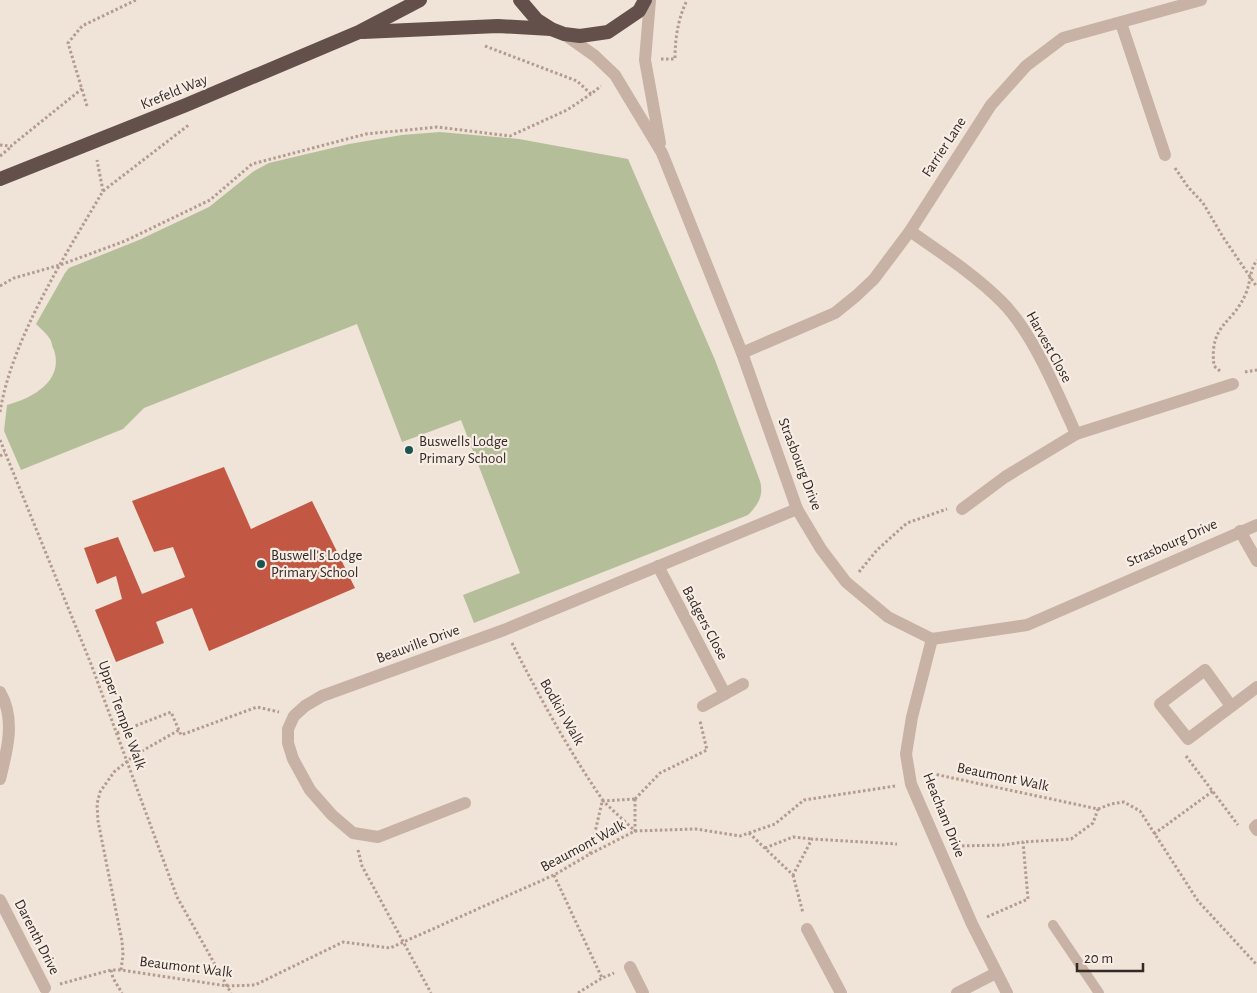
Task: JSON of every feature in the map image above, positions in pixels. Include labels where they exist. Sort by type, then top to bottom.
[{"type":"highway","name":"Krefeld Way","points":[[0,179],[186,105],[359,32],[420,0]]},
{"type":"highway","points":[[520,0],[537,20],[558,32]]},
{"type":"highway","name":"Krefeld Way","points":[[359,32],[490,26],[558,32],[580,36],[608,32],[639,10],[645,0]]},
{"type":"street","name":"Strasbourg Drive","points":[[650,0],[645,60],[662,153]]},
{"type":"street","name":"Farrier Lane","points":[[742,353],[835,313],[874,279],[910,231],[991,105],[1026,66],[1063,38],[1200,0]]},
{"type":"street","points":[[1121,23],[1165,155]]},
{"type":"street","name":"Strasbourg Drive","points":[[558,32],[595,56],[615,75],[662,153],[742,353],[797,509],[821,549],[846,582],[888,617],[932,639],[1027,625],[1257,525]]},
{"type":"street","name":"Harvest Close","points":[[910,231],[958,264],[1002,302],[1024,330],[1076,434]]},
{"type":"street","points":[[962,509],[1005,476],[1076,434],[1233,384]]},
{"type":"street","name":"Beauville Drive","points":[[294,716],[305,706],[322,696],[504,630],[797,509]]},
{"type":"street","points":[[1240,531],[1257,561]]},
{"type":"street","name":"Badgers Close","points":[[658,566],[725,694]]},
{"type":"street","name":"Heacham Drive","points":[[932,639],[912,718],[906,754],[911,784],[972,924],[1007,993]]},
{"type":"street","points":[[1232,706],[1205,670],[1160,704],[1188,739],[1232,706],[1257,687]]},
{"type":"street","points":[[703,706],[743,684]]},
{"type":"street","points":[[0,692],[4,698],[9,724],[8,746],[0,780]]},
{"type":"street","points":[[294,716],[288,729],[288,743],[293,759],[310,790],[332,815],[353,833],[378,837],[465,803]]},
{"type":"street","name":"Darenth Drive","points":[[0,900],[45,988]]},
{"type":"street","points":[[806,929],[840,993]]},
{"type":"street","points":[[630,967],[643,993]]},
{"type":"street","points":[[957,993],[996,973]]},
{"type":"lane","points":[[1053,925],[1099,993]]},
{"type":"path","points":[[87,106],[68,43],[82,26],[134,0]]},
{"type":"path","points":[[0,156],[82,88]]},
{"type":"path","points":[[0,286],[14,278],[125,241],[210,200],[252,164],[366,134],[437,128],[510,136],[567,110],[591,94]]},
{"type":"path","points":[[0,412],[14,364],[31,321],[60,264],[103,191],[193,122],[186,105]]},
{"type":"path","points":[[0,145],[11,146]]},
{"type":"path","points":[[1165,155],[1188,187],[1203,203],[1257,286]]},
{"type":"path","points":[[96,159],[103,191]]},
{"type":"path","points":[[1223,373],[1214,366],[1212,353],[1216,338],[1221,326],[1232,316],[1241,303],[1247,291],[1252,266],[1257,260]]},
{"type":"path","points":[[1240,373],[1257,370]]},
{"type":"path","name":"Upper Temple Walk","points":[[0,440],[91,664],[177,898],[231,993]]},
{"type":"path","points":[[0,456],[5,453]]},
{"type":"path","points":[[846,582],[861,570],[892,535],[907,524],[952,507],[962,509]]},
{"type":"path","name":"Bodkin Walk","points":[[504,630],[545,707],[584,773],[603,802],[635,831]]},
{"type":"path","points":[[590,854],[603,802],[635,799],[660,773],[707,750],[699,719],[703,706]]},
{"type":"path","points":[[116,733],[171,712],[180,735],[257,707],[294,716]]},
{"type":"path","points":[[122,970],[122,941],[102,844],[97,804],[100,792],[114,772],[135,755],[179,730]]},
{"type":"path","points":[[1188,739],[1183,752],[1241,829],[1256,827]]},
{"type":"path","name":"Beaumont Walk","points":[[45,988],[112,970],[227,986],[255,985],[343,942],[390,948],[554,875],[635,831],[696,829],[740,836],[774,824],[804,800],[911,784],[934,774],[1098,809],[1124,802],[1140,811],[1198,902],[1257,965]]},
{"type":"path","points":[[1154,834],[1212,791]]},
{"type":"path","points":[[635,799],[635,831]]},
{"type":"path","points":[[957,846],[1003,845],[1071,839],[1094,823],[1098,809]]},
{"type":"path","points":[[353,833],[362,866],[431,993]]},
{"type":"path","points":[[750,833],[793,875],[806,929]]},
{"type":"path","points":[[765,848],[793,837],[897,844]]},
{"type":"path","points":[[793,875],[812,839]]},
{"type":"path","points":[[972,924],[1028,899],[1023,842]]},
{"type":"path","points":[[554,875],[602,978]]},
{"type":"path","points":[[578,993],[602,978],[630,967]]},
{"type":"path","points":[[112,970],[113,978],[122,993]]},
{"type":"green space","points":[[440,132],[519,139],[628,159],[715,360],[760,481],[761,496],[755,508],[748,515],[474,623],[463,595],[520,573],[461,420],[402,442],[357,324],[144,408],[123,429],[21,470],[4,431],[7,405],[36,393],[55,371],[56,361],[51,340],[36,324],[69,268],[139,240],[209,207],[254,171],[269,163],[349,144],[402,135]]},
{"type":"building","name":"Buswell's Lodge Primary School","points":[[224,467],[251,529],[312,501],[355,588],[209,651],[192,608],[156,622],[164,643],[116,662],[95,610],[122,599],[116,576],[97,584],[84,548],[118,537],[142,594],[185,577],[173,547],[154,552],[132,501]]},
{"type":"place","name":"Buswells Lodge Primary School","points":[[409,450]]},
{"type":"place","name":"Buswell's Lodge Primary School","points":[[261,564]]}]
